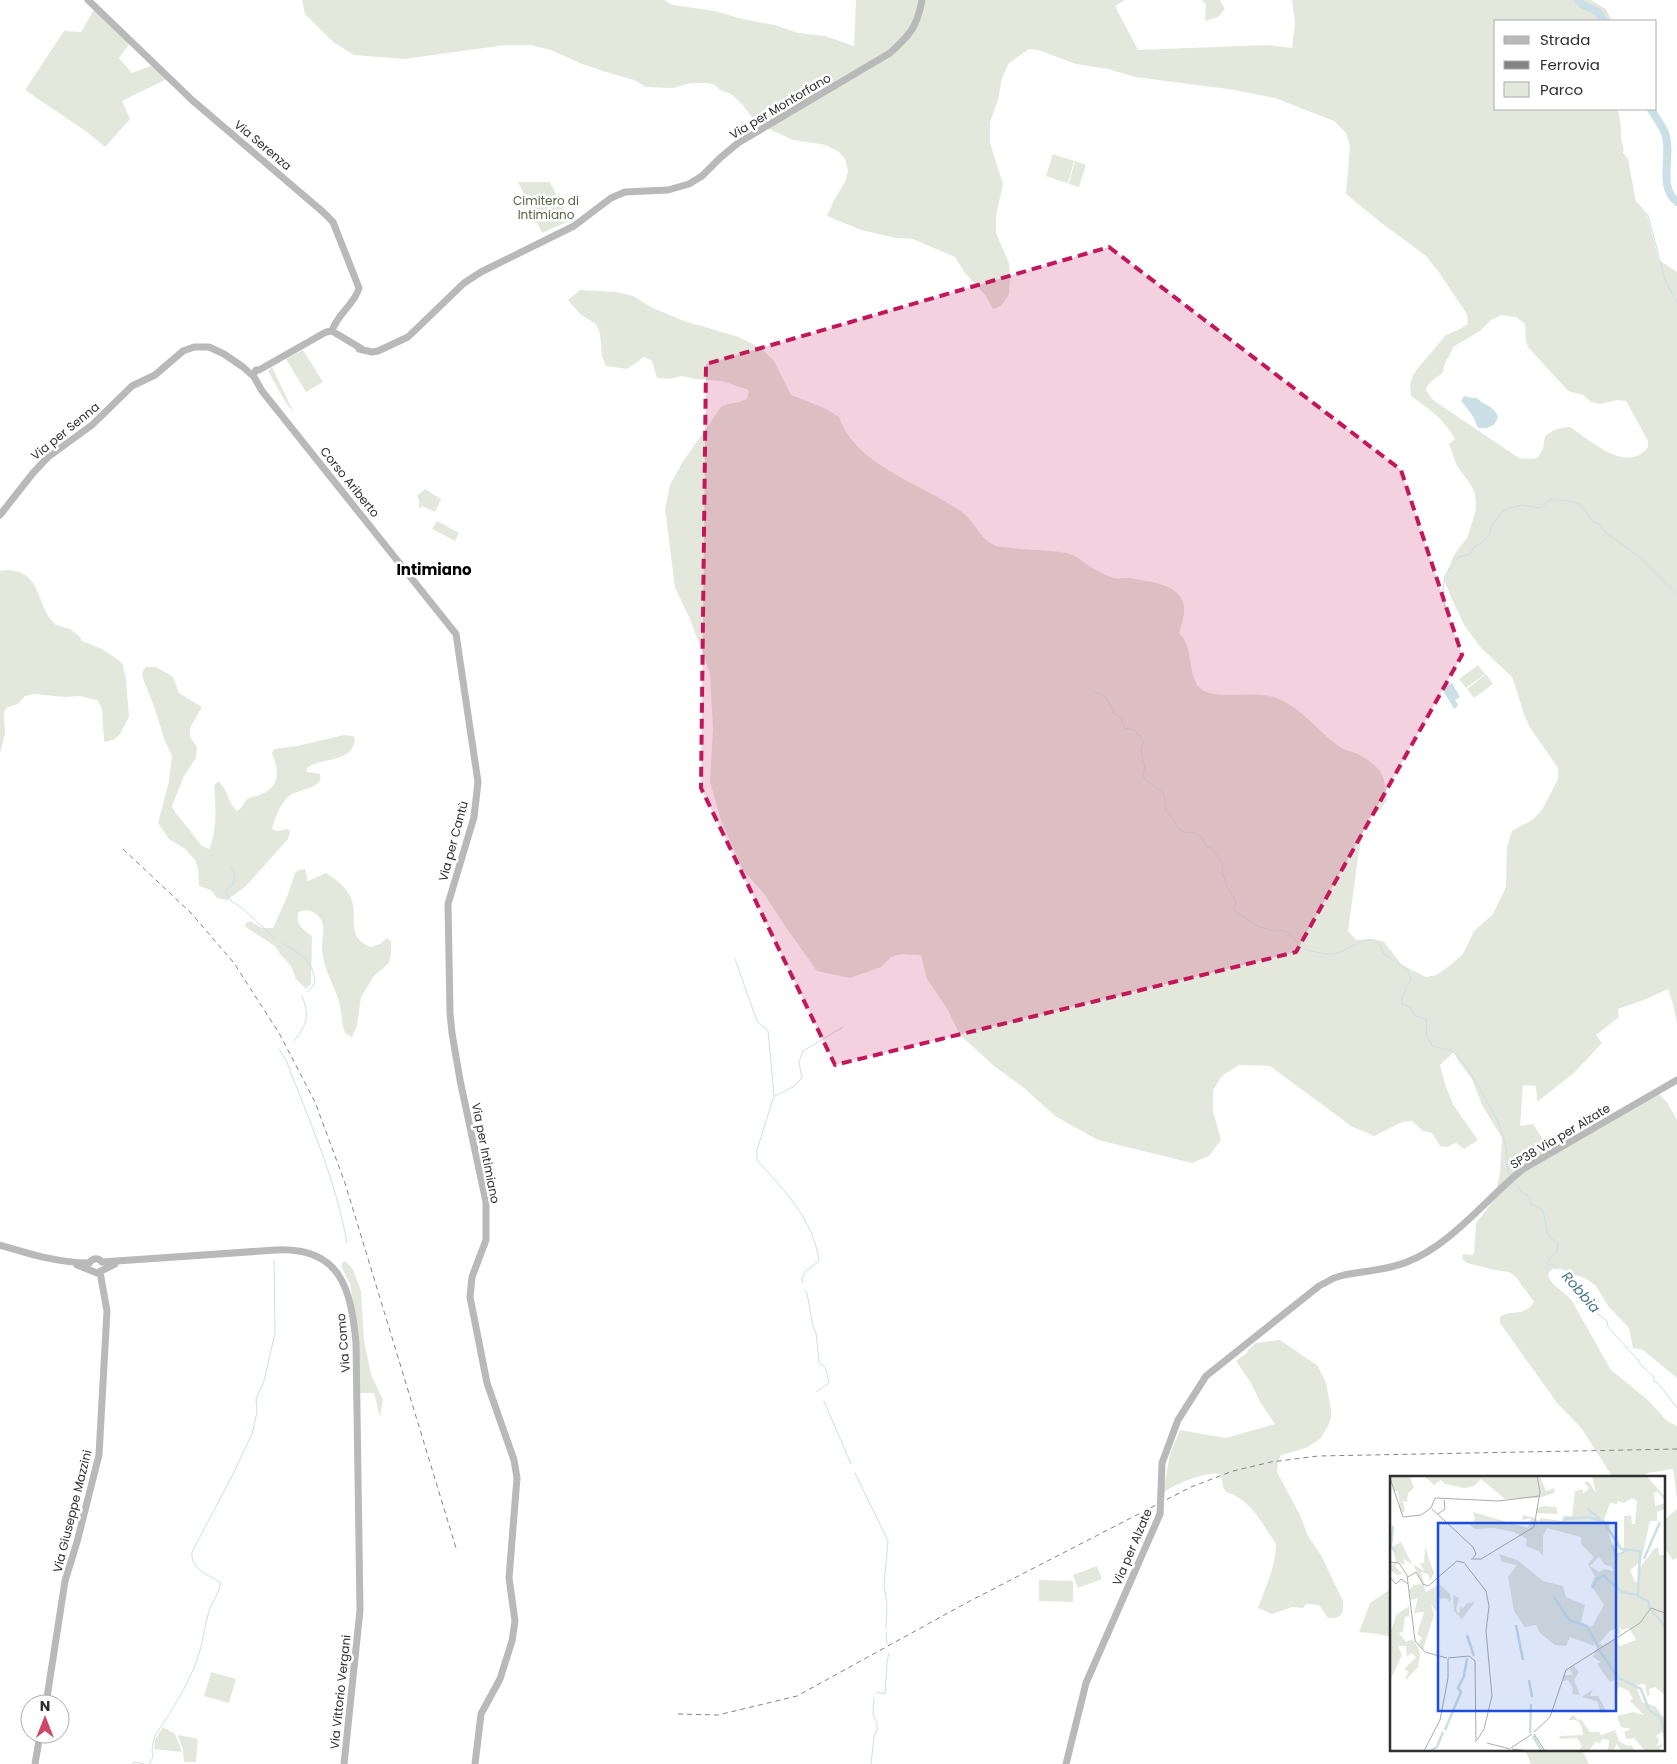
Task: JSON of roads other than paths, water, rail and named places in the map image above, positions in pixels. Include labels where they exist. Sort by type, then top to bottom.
[{"type":"street","name":"Via Serenza","points":[[88,0],[192,100],[333,222],[359,288],[356,295],[337,319],[332,332]]},
{"type":"street","name":"Via per Montorfano","points":[[362,349],[372,352],[378,351],[408,338],[472,278],[574,226],[611,198],[625,192],[668,190],[689,184],[702,176],[738,143],[890,53],[909,35],[914,27],[918,19],[922,0]]},
{"type":"street","points":[[258,375],[268,365],[323,333],[332,332],[362,349]]},
{"type":"street","points":[[313,340],[333,337],[362,349]]},
{"type":"street","name":"Via per Senna","points":[[0,515],[40,465],[58,449],[92,425],[128,390],[155,375],[182,351],[194,347],[209,347],[258,375]]},
{"type":"street","name":"Corso Ariberto","points":[[258,375],[260,388],[422,590]]},
{"type":"street","name":"Via per Cantù","points":[[422,590],[456,634],[478,782],[474,817],[448,904],[450,1013],[460,1080]]},
{"type":"street","name":"Via per Intimiano","points":[[460,1080],[486,1202],[486,1240],[472,1277],[470,1288],[473,1313],[487,1383],[514,1460],[517,1478],[509,1578],[514,1621],[512,1641],[500,1679],[481,1714],[475,1764]]},
{"type":"street","name":"SP38 Via per Alzate","points":[[1416,1258],[1446,1240],[1523,1169],[1677,1080]]},
{"type":"street","name":"Via Como","points":[[0,1245],[40,1257],[96,1268],[138,1260],[298,1250],[310,1253],[324,1260],[340,1276],[348,1294],[356,1343],[359,1622]]},
{"type":"street","name":"Via per Alzate","points":[[1066,1764],[1086,1683],[1160,1514],[1162,1463],[1178,1420],[1206,1376],[1326,1282],[1344,1275],[1393,1266],[1416,1258]]},
{"type":"street","name":"Via Giuseppe Mazzini","points":[[48,1694],[66,1581],[99,1455],[108,1311],[105,1293],[96,1268]]},
{"type":"street","name":"Via Vittorio Vergani","points":[[344,1764],[345,1739],[359,1622]]},
{"type":"street","points":[[35,1764],[38,1744]]},
{"type":"waterway","points":[[1578,0],[1583,5],[1598,12],[1603,20]]},
{"type":"waterway","points":[[1652,110],[1665,133],[1667,141],[1668,188],[1671,196],[1677,202]]},
{"type":"waterway","points":[[1637,203],[1648,215],[1665,279],[1677,304]]},
{"type":"waterway","points":[[1445,609],[1443,590],[1445,575],[1459,557],[1470,554],[1474,547],[1483,542],[1489,535],[1492,525],[1504,510],[1521,505],[1541,508],[1551,499],[1575,502],[1581,505],[1592,521],[1599,524],[1606,533],[1640,557],[1677,595]]},
{"type":"waterway","points":[[1095,692],[1106,697],[1114,713],[1121,719],[1124,728],[1135,730],[1141,736],[1141,739],[1144,741],[1141,748],[1145,765],[1144,778],[1164,794],[1166,811],[1173,818],[1177,827],[1182,831],[1200,836],[1207,847],[1210,847],[1223,863],[1222,872],[1227,887],[1236,901],[1234,910],[1259,926],[1269,930],[1286,932],[1303,948],[1313,951],[1330,954],[1337,953],[1360,942],[1374,940],[1380,945],[1384,954],[1407,970],[1411,979],[1403,995],[1402,1004],[1410,1007],[1414,1015],[1426,1019],[1427,1037],[1433,1047],[1452,1051],[1471,1075],[1503,1135],[1509,1175]]},
{"type":"waterway","points":[[231,868],[235,874],[233,884],[226,890],[231,901],[242,908],[276,939]]},
{"type":"waterway","points":[[282,943],[305,958],[312,968],[315,983],[308,992]]},
{"type":"waterway","points":[[735,959],[757,1021],[768,1031],[774,1096],[757,1150],[757,1160],[796,1206],[811,1232],[816,1246],[819,1261],[806,1271],[802,1278],[803,1283]]},
{"type":"waterway","points":[[294,1041],[306,1020],[306,1009],[302,996]]},
{"type":"waterway","points":[[775,1096],[793,1087],[802,1078],[799,1062],[803,1051],[843,1027]]},
{"type":"waterway","points":[[279,1049],[286,1060],[321,1150],[336,1196],[347,1243]]},
{"type":"waterway","name":"Robbia","points":[[1514,1182],[1521,1192],[1530,1197],[1530,1203],[1543,1210],[1548,1235],[1558,1244],[1557,1251],[1547,1262],[1548,1265],[1554,1265],[1556,1269],[1564,1269],[1572,1282],[1599,1315],[1607,1321],[1608,1327],[1654,1377],[1654,1382],[1658,1383],[1677,1408]]},
{"type":"waterway","points":[[149,1764],[153,1757],[152,1751],[156,1734],[179,1698],[197,1660],[209,1611],[220,1586],[220,1582],[197,1567],[192,1558],[192,1552],[252,1434],[257,1412],[256,1399],[264,1381],[275,1333],[274,1260]]},
{"type":"waterway","points":[[804,1289],[807,1293],[813,1327],[816,1333],[819,1362],[826,1369],[829,1383],[816,1392]]},
{"type":"waterway","points":[[824,1401],[851,1464]]},
{"type":"waterway","points":[[855,1473],[888,1541],[884,1585],[887,1605],[886,1628]]},
{"type":"waterway","points":[[886,1632],[887,1644]]},
{"type":"waterway","points":[[875,1694],[877,1692],[885,1694],[889,1653]]},
{"type":"waterway","points":[[871,1764],[874,1737],[877,1729],[877,1723],[873,1714],[874,1698]]},
{"type":"waterway","points":[[132,1764],[135,1762],[144,1764]]},
{"type":"railway","points":[[123,849],[191,913],[234,963],[279,1033],[315,1102],[345,1183],[456,1548]]},
{"type":"railway","points":[[678,1714],[718,1715],[797,1696],[968,1602],[1191,1487],[1233,1471],[1271,1462],[1318,1456],[1677,1449]]},
{"type":"district","name":"Intimiano","points":[[434,569]]},
{"type":"park label","name":"Cimitero di Intimiano","points":[[546,207]]}]
